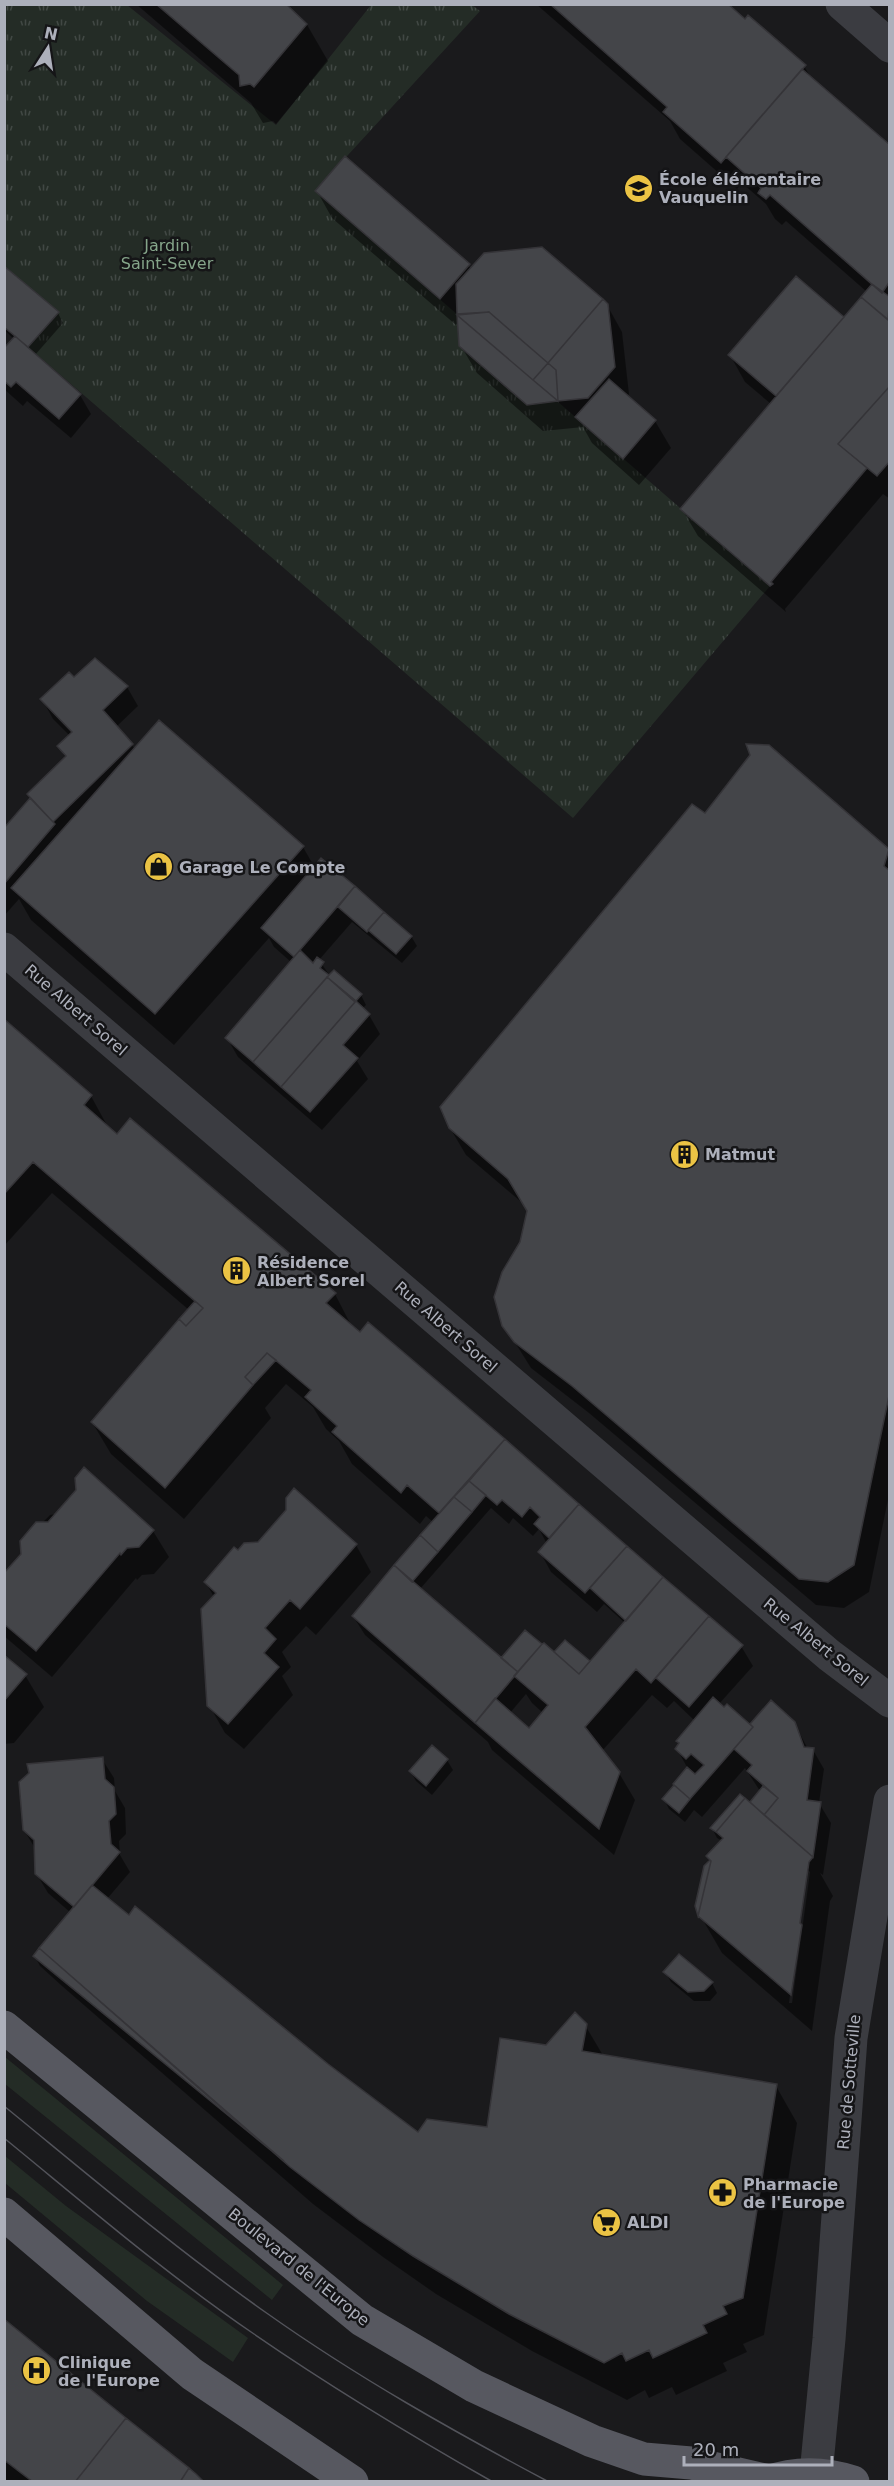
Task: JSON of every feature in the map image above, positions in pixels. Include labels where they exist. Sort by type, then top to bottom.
[{"type":"main road","name":"Boulevard de l'Europe","points":[[4,2027],[362,2320],[474,2386],[592,2441],[644,2458],[691,2463],[768,2481]]},
{"type":"main road","points":[[4,2214],[192,2374],[352,2481]]},
{"type":"main road","points":[[768,2481],[792,2475],[816,2474],[853,2481]]},
{"type":"street","points":[[842,4],[890,46]]},
{"type":"street","name":"Rue Albert Sorel","points":[[4,949],[829,1655],[890,1701]]},
{"type":"street","name":"Rue de Sotteville","points":[[816,2474],[829,2339],[851,2038],[890,1801]]},
{"type":"green space","name":"Jardin Saint-Sever","points":[[5,5],[127,5],[276,125],[371,5],[472,5],[480,11],[315,191],[770,586],[573,818],[5,327]]},
{"type":"green space","points":[[5,2057],[283,2285],[272,2300],[5,2084]]},
{"type":"green space","points":[[5,2156],[66,2206],[248,2338],[233,2362],[147,2301],[5,2183]]},
{"type":"building","points":[[156,4],[286,4],[307,24],[254,87],[250,84],[240,86],[239,75]]},
{"type":"building","points":[[550,4],[728,4],[745,19],[748,15],[806,65],[721,163],[663,112],[667,107]]},
{"type":"building","points":[[802,69],[890,145],[890,281],[882,293],[770,195],[766,199],[758,193],[761,188],[726,157]]},
{"type":"building","points":[[345,156],[470,264],[440,299],[315,191]]},
{"type":"building","points":[[542,247],[603,299],[548,363],[489,312],[457,314],[456,284],[484,253]]},
{"type":"building","points":[[4,266],[59,312],[28,347],[4,327]]},
{"type":"building","points":[[796,276],[844,317],[776,396],[728,355]]},
{"type":"building","points":[[872,284],[890,297],[888,320],[861,297]]},
{"type":"building","points":[[861,297],[890,321],[890,386],[838,444],[867,468],[770,586],[680,509]]},
{"type":"building","points":[[603,299],[608,304],[615,367],[588,398],[558,401],[556,370],[548,363]]},
{"type":"building","points":[[489,312],[548,363],[533,380],[457,315]]},
{"type":"building","points":[[457,315],[558,401],[527,405],[459,346]]},
{"type":"building","points":[[15,336],[81,394],[59,419],[16,382],[11,387],[4,381],[4,348]]},
{"type":"building","points":[[548,363],[556,370],[558,401],[533,380]]},
{"type":"building","points":[[609,379],[656,420],[623,459],[575,417]]},
{"type":"building","points":[[890,386],[890,461],[877,476],[838,444]]},
{"type":"building","points":[[95,658],[128,686],[103,710],[133,744],[53,822],[27,794],[66,756],[57,746],[72,732],[40,699],[69,672],[74,677]]},
{"type":"building","name":"Garage Le Compte","points":[[159,720],[304,846],[155,1014],[11,888]]},
{"type":"building","name":"Matmut","points":[[746,744],[769,745],[889,849],[884,866],[890,871],[890,1391],[854,1565],[828,1582],[799,1579],[572,1386],[514,1342],[502,1326],[494,1297],[502,1272],[520,1242],[527,1211],[508,1179],[449,1128],[440,1107],[692,804],[705,813],[750,755]]},
{"type":"building","points":[[30,798],[55,824],[4,884],[4,828]]},
{"type":"building","points":[[321,858],[355,886],[294,957],[261,928]]},
{"type":"building","points":[[355,886],[384,912],[367,932],[338,907]]},
{"type":"building","points":[[384,912],[412,936],[396,954],[368,930]]},
{"type":"building","points":[[300,950],[313,963],[317,957],[324,962],[320,968],[329,975],[253,1062],[225,1038]]},
{"type":"building","points":[[334,970],[362,994],[356,1001],[327,977]]},
{"type":"building","points":[[327,977],[355,1002],[281,1087],[253,1062]]},
{"type":"building","points":[[356,1001],[370,1014],[343,1045],[358,1058],[310,1112],[281,1087]]},
{"type":"building","name":"Résidence Albert Sorel","points":[[4,1019],[92,1095],[84,1105],[117,1134],[130,1118],[336,1293],[326,1303],[360,1332],[368,1322],[505,1439],[439,1513],[407,1485],[401,1493],[332,1432],[337,1426],[305,1397],[311,1390],[267,1353],[245,1377],[253,1385],[165,1488],[91,1422],[179,1319],[186,1326],[203,1308],[33,1162],[4,1194]]},
{"type":"building","points":[[195,1301],[203,1308],[186,1326],[179,1319]]},
{"type":"building","points":[[267,1353],[276,1360],[253,1385],[245,1377]]},
{"type":"building","points":[[505,1439],[579,1504],[549,1538],[534,1524],[540,1517],[530,1507],[522,1517],[502,1500],[497,1505],[469,1481]]},
{"type":"building","points":[[84,1467],[154,1530],[139,1547],[127,1548],[121,1555],[120,1553],[36,1651],[4,1624],[4,1573],[21,1554],[20,1541],[36,1522],[48,1522],[76,1490],[75,1478]]},
{"type":"building","points":[[469,1481],[486,1495],[472,1512],[454,1497]]},
{"type":"building","points":[[294,1488],[357,1544],[300,1609],[290,1600],[265,1628],[276,1639],[264,1653],[279,1667],[228,1724],[207,1706],[201,1609],[216,1593],[204,1582],[234,1547],[238,1550],[244,1543],[258,1542],[286,1510],[286,1498]]},
{"type":"building","points":[[454,1497],[472,1512],[438,1552],[420,1535]]},
{"type":"building","points":[[579,1504],[627,1546],[585,1593],[538,1552]]},
{"type":"building","points":[[420,1535],[438,1552],[412,1582],[394,1565]]},
{"type":"building","points":[[627,1546],[663,1577],[626,1621],[590,1588]]},
{"type":"building","points":[[394,1565],[518,1672],[475,1723],[352,1616]]},
{"type":"building","points":[[663,1577],[709,1616],[651,1683],[636,1669],[585,1727],[620,1772],[599,1829],[475,1723],[495,1698],[529,1728],[548,1705],[514,1676],[542,1644],[544,1643],[579,1674]]},
{"type":"building","points":[[709,1616],[743,1645],[689,1707],[656,1678]]},
{"type":"building","points":[[525,1630],[542,1644],[518,1672],[501,1658]]},
{"type":"building","points":[[565,1640],[590,1661],[579,1674],[554,1652]]},
{"type":"building","points":[[4,1655],[27,1674],[4,1701]]},
{"type":"building","points":[[713,1697],[724,1707],[727,1704],[753,1727],[690,1799],[673,1784],[687,1767],[695,1774],[704,1765],[691,1754],[686,1759],[675,1749],[679,1743],[676,1741]]},
{"type":"building","points":[[771,1700],[795,1722],[804,1747],[814,1748],[807,1800],[821,1802],[813,1857],[764,1815],[778,1798],[747,1771],[752,1765],[734,1749],[753,1727],[750,1724]]},
{"type":"building","points":[[432,1745],[448,1759],[426,1786],[409,1771]]},
{"type":"building","points":[[103,1757],[105,1779],[114,1787],[116,1814],[109,1821],[111,1844],[120,1852],[74,1907],[35,1874],[34,1840],[23,1830],[19,1782],[29,1773],[27,1764]]},
{"type":"building","points":[[674,1785],[690,1799],[679,1813],[662,1799]]},
{"type":"building","points":[[763,1786],[778,1798],[764,1815],[750,1802]]},
{"type":"building","points":[[740,1794],[745,1798],[716,1832],[710,1828]]},
{"type":"building","points":[[745,1798],[813,1857],[809,1862],[791,1995],[698,1916],[711,1861],[706,1856],[723,1838],[716,1832]]},
{"type":"building","points":[[710,1860],[698,1916],[695,1906],[704,1866]]},
{"type":"building","points":[[92,1885],[129,1915],[135,1906],[328,2064],[418,2132],[427,2119],[487,2127],[500,2038],[546,2045],[575,2012],[587,2024],[582,2051],[777,2084],[743,2298],[723,2306],[727,2314],[703,2325],[707,2333],[653,2358],[649,2350],[626,2361],[622,2353],[604,2363],[509,2314],[413,2256],[359,2220],[290,2167],[39,1948]]},
{"type":"building","points":[[39,1948],[210,2098],[284,2161],[33,1956]]},
{"type":"building","points":[[679,1954],[713,1982],[704,1991],[688,1992],[663,1972]]},
{"type":"building","name":"Clinique de l'Europe","points":[[4,2319],[126,2418],[75,2482],[33,2482],[4,2460]]},
{"type":"building","points":[[126,2418],[189,2468],[180,2482],[75,2482]]},
{"type":"building","points":[[189,2468],[196,2474],[204,2482],[180,2482]]},
{"type":"tram line","points":[[4,2106],[167,2239],[268,2314],[336,2360],[406,2402],[549,2482]]},
{"type":"tram line","points":[[4,2138],[190,2288],[283,2354],[402,2429],[493,2482]]},
{"type":"place","name":"École élémentaire Vauquelin","points":[[638,188]]},
{"type":"place","name":"Garage Le Compte","points":[[158,867]]},
{"type":"place","name":"Matmut","points":[[684,1154]]},
{"type":"place","name":"Résidence Albert Sorel","points":[[236,1271]]},
{"type":"place","name":"Pharmacie de l'Europe","points":[[722,2193]]},
{"type":"place","name":"ALDI","points":[[606,2222]]},
{"type":"place","name":"Clinique de l'Europe","points":[[37,2371]]}]
